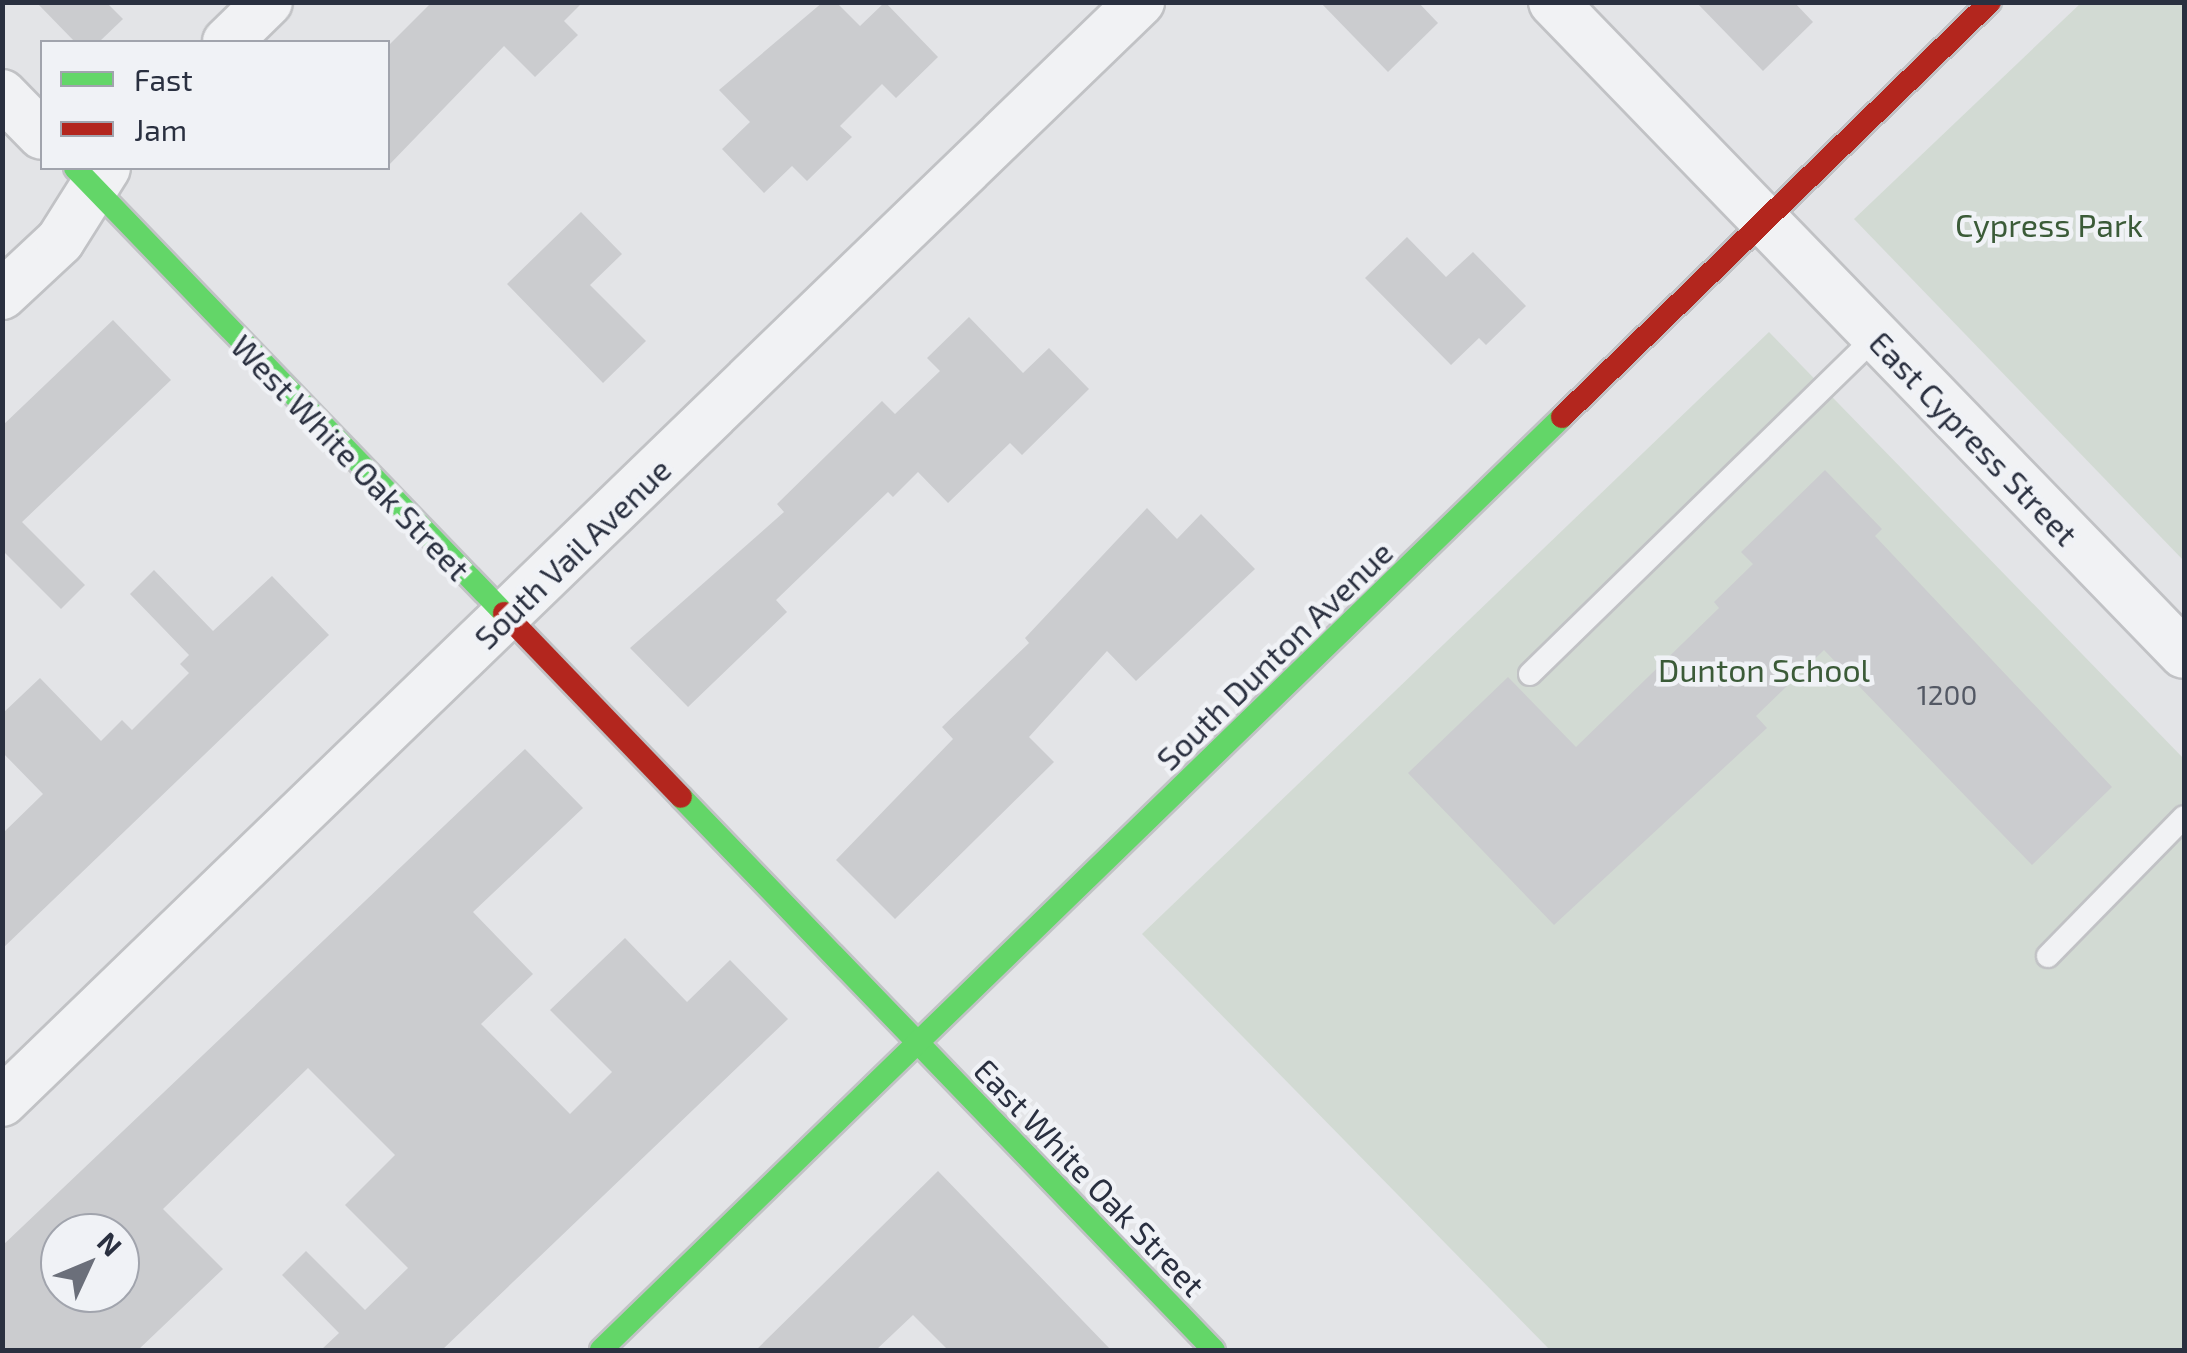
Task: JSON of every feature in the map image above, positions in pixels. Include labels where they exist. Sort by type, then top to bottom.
[{"type":"street","points":[[229,40],[268,2]]},
{"type":"street","name":"South Vail Avenue","points":[[2,1102],[1140,2]]},
{"type":"street","name":"East Cypress Street","points":[[1553,2],[2184,654]]},
{"type":"street","name":"South Dunton Avenue","points":[[601,1350],[919,1048],[1990,2]]},
{"type":"street","points":[[2,94],[40,132]]},
{"type":"street","points":[[2,296],[60,241],[91,173]]},
{"type":"street","name":"West White Oak Street","points":[[91,173],[505,618],[919,1048]]},
{"type":"street","name":"East White Oak Street","points":[[919,1048],[1214,1350]]},
{"type":"lane","points":[[1530,674],[1876,336]]},
{"type":"lane","points":[[2048,956],[2184,816]]},
{"type":"green space","name":"Cypress Park","points":[[2082,2],[2184,3],[2184,561],[1854,219]]},
{"type":"green space","name":"Dunton School","points":[[1769,332],[2184,759],[2183,1350],[1550,1350],[1142,934]]},
{"type":"building","points":[[36,2],[106,2],[123,19],[101,40],[73,40]]},
{"type":"building","points":[[432,2],[583,2],[564,21],[578,35],[535,77],[504,46],[390,164],[390,44]]},
{"type":"building","points":[[823,2],[836,2],[860,26],[885,2],[938,57],[896,98],[882,84],[840,126],[852,137],[807,181],[792,166],[764,193],[722,149],[750,122],[719,90]]},
{"type":"building","points":[[1320,2],[1418,2],[1438,23],[1388,72]]},
{"type":"building","points":[[1696,2],[1794,2],[1813,22],[1763,71]]},
{"type":"building","points":[[581,212],[622,254],[590,285],[646,341],[603,383],[507,284]]},
{"type":"building","points":[[1407,237],[1446,277],[1473,252],[1526,306],[1486,345],[1479,338],[1451,365],[1365,278]]},
{"type":"building","points":[[969,317],[1023,373],[1049,348],[1089,389],[1022,455],[1010,443],[948,503],[918,472],[893,497],[888,492],[776,600],[787,612],[688,707],[630,648],[784,512],[777,504],[882,401],[895,414],[940,371],[927,358]]},
{"type":"building","points":[[113,320],[171,380],[22,522],[85,585],[61,609],[2,550],[2,426]]},
{"type":"building","points":[[1825,470],[1882,529],[1875,536],[2112,787],[2032,865],[1824,650],[1756,716],[1767,728],[1554,925],[1408,773],[1508,677],[1576,747],[1719,608],[1714,602],[1753,564],[1741,552]]},
{"type":"building","points":[[1147,508],[1177,539],[1201,514],[1255,569],[1136,681],[1107,651],[1029,737],[1054,762],[895,919],[836,860],[953,739],[942,727],[1029,643],[1025,638]]},
{"type":"building","points":[[154,570],[213,631],[272,576],[329,635],[2,949],[2,834],[43,794],[2,752],[2,714],[40,678],[101,741],[122,720],[132,730],[189,673],[180,664],[189,655],[130,594]]},
{"type":"building","points":[[525,749],[583,808],[473,912],[533,974],[481,1024],[570,1114],[612,1072],[550,1010],[625,938],[687,1002],[730,960],[788,1019],[442,1350],[321,1350],[339,1333],[282,1275],[306,1251],[365,1310],[408,1268],[345,1205],[395,1155],[308,1068],[163,1209],[223,1269],[138,1350],[2,1350],[2,1246]]},
{"type":"building","points":[[938,1171],[1111,1350],[948,1350],[913,1315],[876,1350],[756,1350]]},
{"type":"traffic: fast","points":[[77,170],[504,613]]},
{"type":"traffic: fast","points":[[601,1350],[1562,417]]},
{"type":"traffic: fast","points":[[681,797],[1214,1350]]},
{"type":"traffic: jam","points":[[1562,417],[1990,2]]},
{"type":"traffic: jam","points":[[504,613],[681,797]]}]
